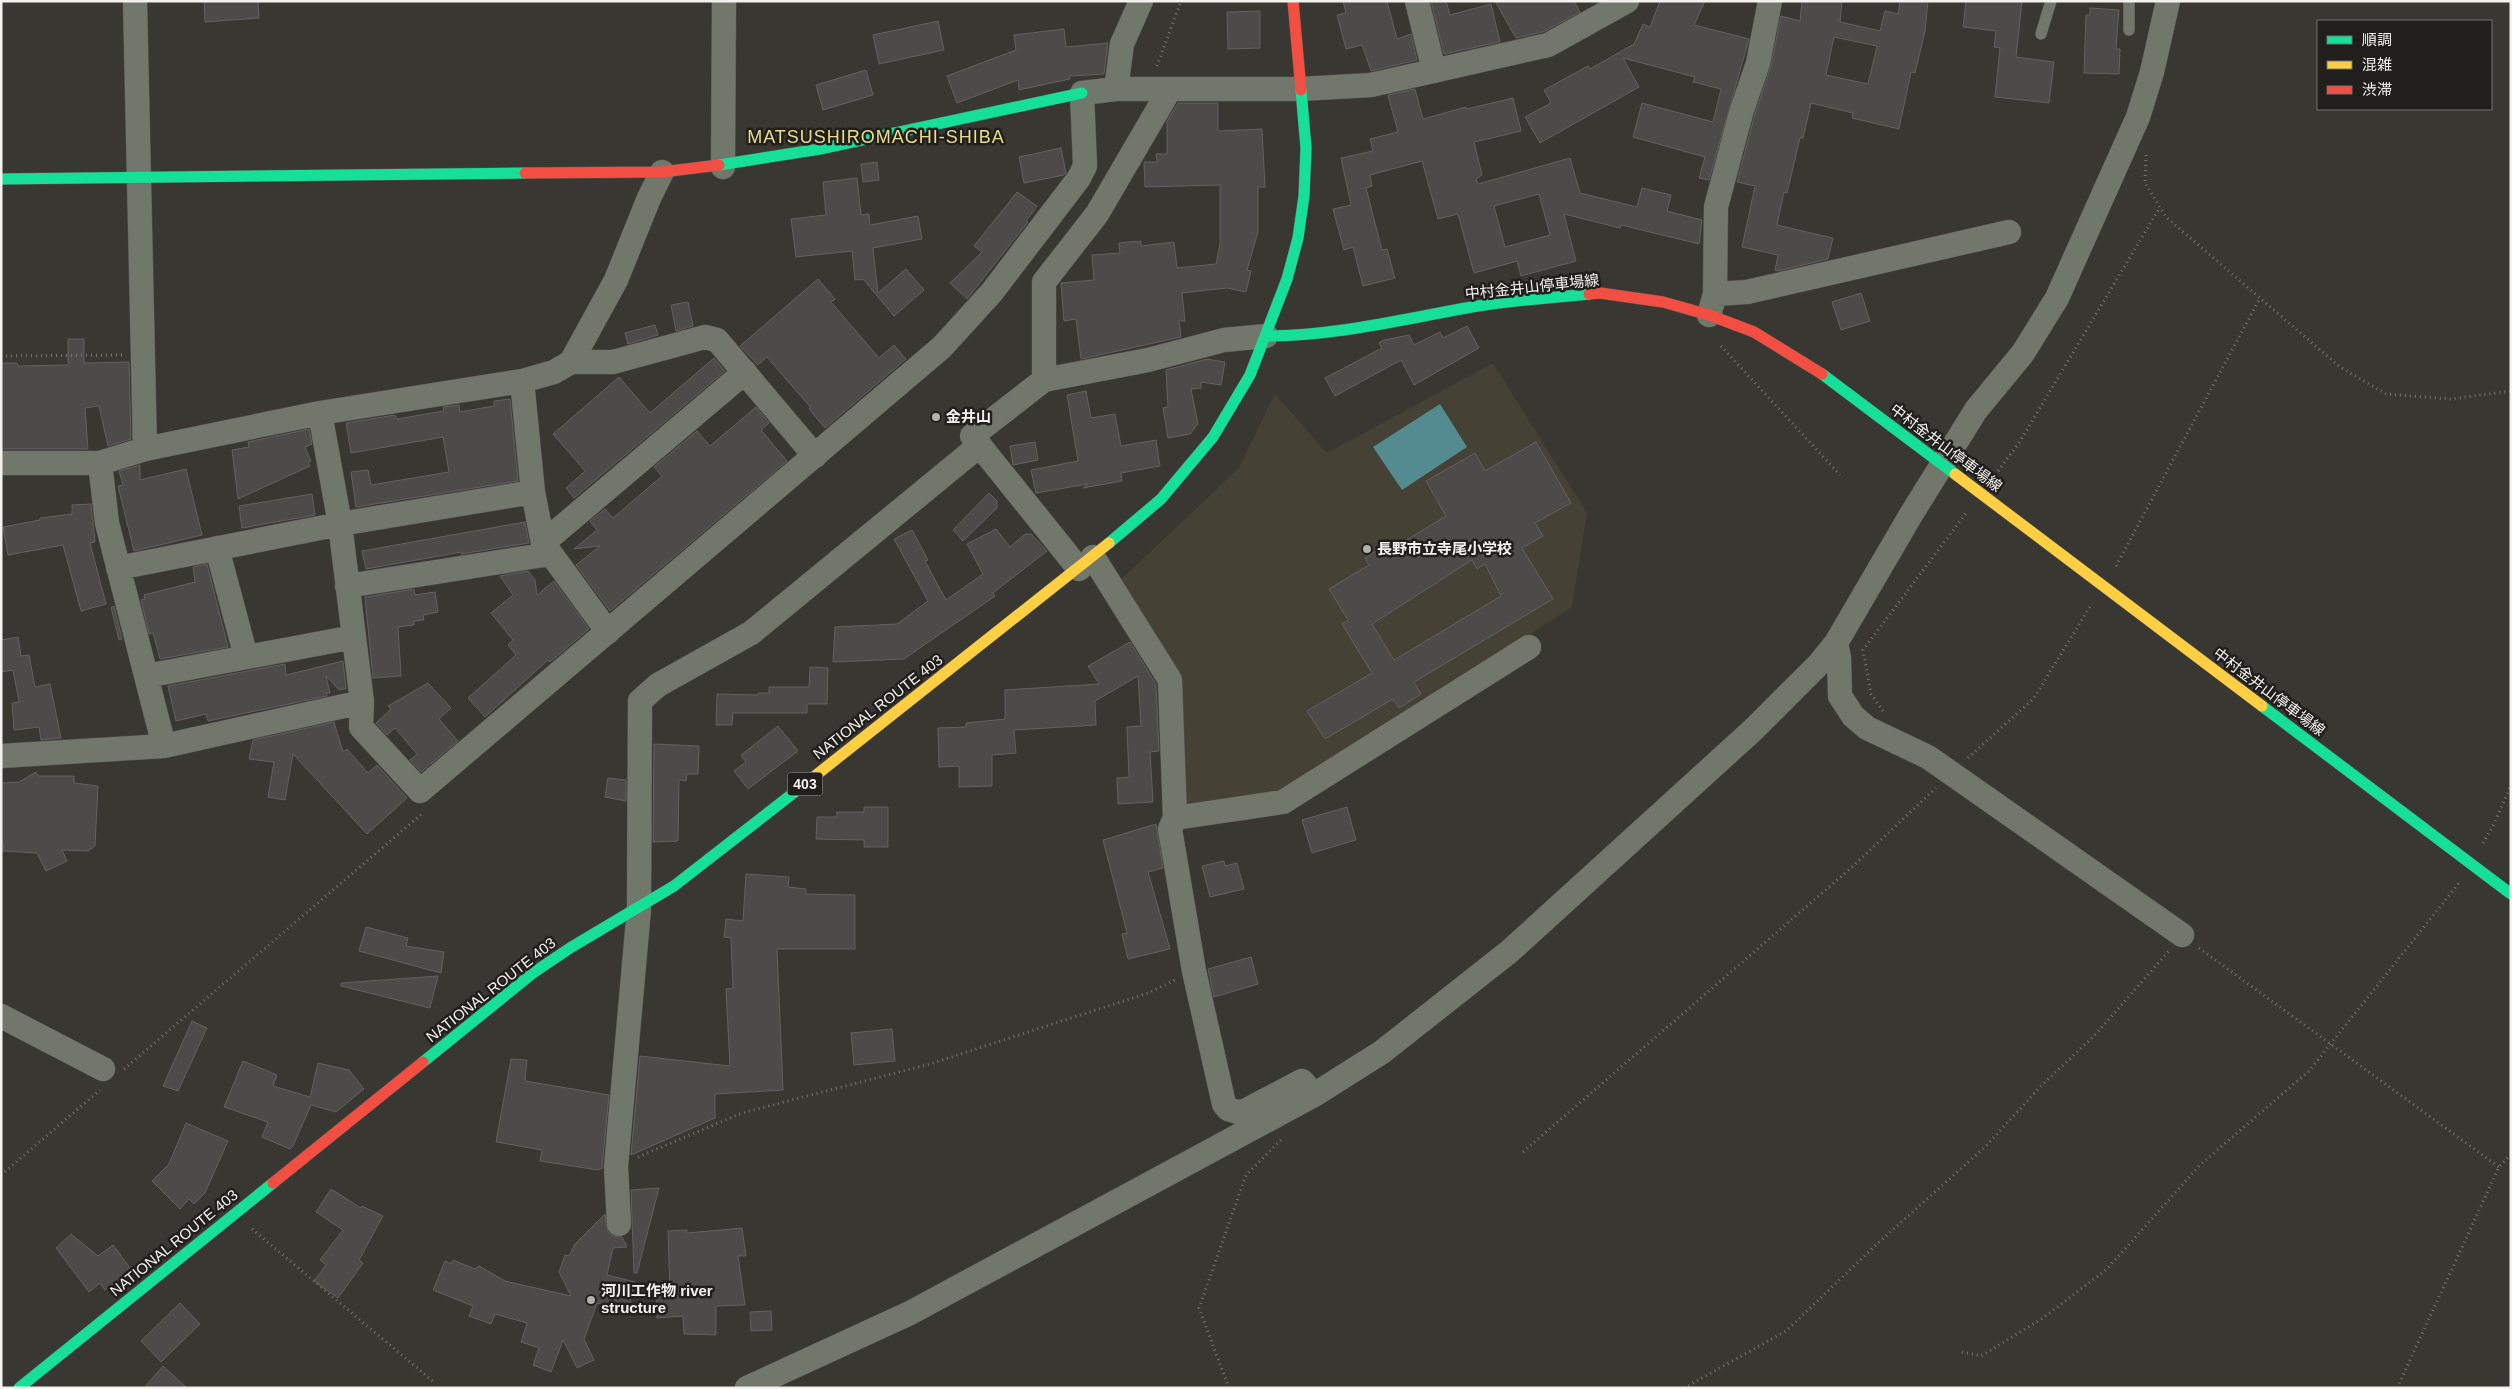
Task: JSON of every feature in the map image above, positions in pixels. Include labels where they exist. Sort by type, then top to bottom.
[{"type":"main road","name":"NATIONAL ROUTE 403","points":[[18,1388],[533,973],[570,948],[639,909],[674,886],[1086,563],[1161,499],[1213,437],[1250,375],[1287,279],[1298,238],[1304,196],[1306,148],[1293,1]]},
{"type":"main road","points":[[1,179],[662,172],[723,167],[822,149],[1082,93]]},
{"type":"main road","name":"中村金井山停車場線","points":[[1266,336],[1294,336],[1352,330],[1480,306],[1600,293],[1663,302],[1712,304],[1827,377],[2511,894]]},
{"type":"street","points":[[135,1],[145,449]]},
{"type":"street","points":[[723,167],[724,1]]},
{"type":"street","points":[[1116,89],[1122,44],[1141,1]]},
{"type":"street","points":[[1418,1],[1434,71]]},
{"type":"street","points":[[320,412],[340,524],[362,702],[360,727],[420,792],[942,346],[992,292],[1067,197],[1085,166],[1082,93],[1116,89],[1301,89],[1371,85],[1548,45],[1627,1]]},
{"type":"street","points":[[1770,1],[1758,63],[1741,112],[1716,207],[1712,304],[1747,292],[2009,232]]},
{"type":"street","points":[[747,1388],[910,1313],[1314,1095],[1382,1052],[1510,950],[1754,730],[1819,664],[1836,643],[1949,469],[1976,410],[2023,353],[2056,298],[2138,117],[2152,72],[2168,1]]},
{"type":"street","points":[[1044,380],[1044,282],[1097,214],[1170,89]]},
{"type":"street","points":[[571,362],[616,280],[649,198],[662,172]]},
{"type":"street","points":[[1266,336],[1224,340],[1148,360],[1044,380],[972,436],[1086,563],[1170,680],[1175,818],[1170,829],[1194,971],[1221,1095],[1228,1109],[1241,1113],[1302,1081],[1314,1095]]},
{"type":"street","points":[[1,463],[100,463],[145,449],[320,412],[522,382],[554,372],[571,362],[613,362],[705,337],[717,340],[815,456]]},
{"type":"street","points":[[347,586],[547,549],[745,372]]},
{"type":"street","points":[[522,382],[532,492],[547,549],[608,632]]},
{"type":"street","points":[[619,1224],[616,1167],[639,909],[640,701],[658,684],[758,628],[980,445]]},
{"type":"street","points":[[100,463],[107,523],[164,746]]},
{"type":"street","points":[[118,568],[340,524],[532,492]]},
{"type":"street","points":[[218,548],[246,657]]},
{"type":"street","points":[[146,676],[354,637]]},
{"type":"street","points":[[1836,643],[1839,658],[1840,696],[1853,716],[1867,728],[1928,757],[2182,935]]},
{"type":"street","points":[[1175,818],[1284,802],[1529,647]]},
{"type":"street","points":[[1,756],[164,746],[362,702]]},
{"type":"street","points":[[1,1016],[103,1069]]},
{"type":"lane","points":[[2041,34],[2051,1]]},
{"type":"lane","points":[[2128,1],[2129,30]]},
{"type":"path","points":[[2146,146],[2145,183],[2166,217],[2340,367],[2386,394],[2451,399],[2511,391]]},
{"type":"path","points":[[1712,304],[1711,335],[1840,475]]},
{"type":"path","points":[[1,356],[143,354]]},
{"type":"path","points":[[2480,848],[2494,824],[2511,785]]},
{"type":"path","points":[[1962,1352],[1981,1356],[2043,1318],[2107,1269],[2200,1165],[2309,1071],[2452,894],[2462,878]]},
{"type":"path","points":[[1684,1388],[1786,1331],[1877,1244],[1984,1147],[2041,1086],[2094,1036],[2182,935],[2499,1166]]},
{"type":"path","points":[[616,1167],[742,1113],[930,1064],[1148,992],[1194,971]]},
{"type":"path","points":[[1229,1388],[1199,1308],[1246,1175],[1285,1136]]},
{"type":"path","points":[[2397,1388],[2499,1166],[2511,1154]]},
{"type":"path","points":[[234,1214],[436,1383]]},
{"type":"shaded area","name":"長野市立寺尾小学校","points":[[1493,363],[1587,513],[1572,607],[1282,796],[1188,809],[1174,799],[1177,674],[1114,586],[1238,469],[1275,394],[1327,453]]},
{"type":"water","points":[[1440,404],[1467,447],[1402,490],[1373,447]]},
{"type":"building","points":[[204,1],[258,1],[259,18],[205,22]]},
{"type":"building","points":[[1343,1],[1387,1],[1397,39],[1411,34],[1417,60],[1371,71],[1362,45],[1346,49],[1337,15],[1346,13]]},
{"type":"building","points":[[1431,1],[1446,1],[1450,15],[1491,4],[1500,42],[1444,54]]},
{"type":"building","points":[[1495,1],[1574,1],[1580,12],[1543,32],[1516,38]]},
{"type":"building","points":[[1660,1],[1705,1],[1694,25],[1749,39],[1709,180],[1699,178],[1705,157],[1633,137],[1642,103],[1713,122],[1721,89],[1693,82],[1695,77],[1623,58],[1639,87],[1540,143],[1525,117],[1551,103],[1544,90],[1588,66],[1590,69],[1634,44],[1643,24],[1650,27]]},
{"type":"building","points":[[1802,1],[1842,1],[1840,22],[1880,31],[1885,11],[1898,14],[1900,1],[1928,1],[1925,31],[1915,73],[1911,72],[1899,129],[1852,118],[1853,113],[1811,103],[1803,138],[1800,138],[1787,193],[1784,192],[1777,225],[1833,238],[1828,259],[1778,271],[1775,270],[1778,255],[1742,247],[1755,186],[1737,182],[1754,117],[1771,66],[1781,16],[1800,21]],"holes":[[[1834,37],[1877,46],[1868,84],[1826,75]]]},
{"type":"building","points":[[1966,1],[2022,1],[2016,57],[2054,62],[2049,103],[1995,97],[2000,48],[1994,47],[1996,31],[1963,27]]},
{"type":"building","points":[[2090,8],[2119,10],[2116,49],[2120,49],[2119,74],[2084,73],[2086,15],[2090,15]]},
{"type":"building","points":[[1260,11],[1260,48],[1228,49],[1227,12]]},
{"type":"building","points":[[938,21],[944,50],[879,64],[873,35]]},
{"type":"building","points":[[1064,29],[1066,47],[1108,43],[1104,74],[1070,76],[1070,79],[1019,90],[1018,80],[957,103],[947,76],[1016,50],[1014,35]]},
{"type":"building","points":[[866,70],[873,95],[823,110],[816,85]]},
{"type":"building","points":[[1415,89],[1423,119],[1466,107],[1467,109],[1513,98],[1521,131],[1474,142],[1482,175],[1476,179],[1478,184],[1570,158],[1580,193],[1637,207],[1642,188],[1671,195],[1667,211],[1702,220],[1699,244],[1621,225],[1620,228],[1564,214],[1576,261],[1521,276],[1517,261],[1474,273],[1458,214],[1438,219],[1422,161],[1370,175],[1372,186],[1366,188],[1382,250],[1387,249],[1395,278],[1363,286],[1353,247],[1344,250],[1333,209],[1351,205],[1341,158],[1373,151],[1370,139],[1398,132],[1388,95]],"holes":[[[1539,194],[1550,235],[1505,247],[1494,206]]]},
{"type":"building","points":[[1178,103],[1218,103],[1218,131],[1262,129],[1265,187],[1258,187],[1258,232],[1247,270],[1251,271],[1246,292],[1227,288],[1182,293],[1185,321],[1179,321],[1181,337],[1081,359],[1076,319],[1064,321],[1061,283],[1094,280],[1092,255],[1120,253],[1119,243],[1141,241],[1141,246],[1174,242],[1177,268],[1216,264],[1220,244],[1220,185],[1145,187],[1144,162],[1157,162],[1156,154],[1167,154],[1167,121]]},
{"type":"building","points":[[1061,148],[1066,173],[1064,175],[1024,183],[1019,157]]},
{"type":"building","points":[[877,162],[879,180],[863,182],[861,164]]},
{"type":"building","points":[[857,178],[861,215],[869,214],[870,225],[918,216],[922,239],[873,248],[878,293],[906,269],[924,290],[894,316],[863,279],[855,280],[852,251],[796,257],[791,219],[826,215],[823,182]]},
{"type":"building","points":[[1017,192],[1037,206],[1026,221],[1028,222],[967,299],[950,283],[982,252],[974,246]]},
{"type":"building","points":[[818,279],[835,299],[831,302],[879,358],[894,345],[906,359],[825,428],[809,409],[811,408],[767,357],[758,365],[740,346]]},
{"type":"building","points":[[1861,293],[1870,321],[1841,330],[1832,302]]},
{"type":"building","points":[[688,302],[693,326],[676,331],[671,305]]},
{"type":"building","points":[[655,325],[658,335],[628,344],[625,333]]},
{"type":"building","points":[[1467,326],[1479,348],[1414,385],[1401,360],[1335,396],[1325,378],[1382,348],[1379,343],[1384,340],[1409,335],[1414,345],[1440,332],[1443,338]]},
{"type":"building","points":[[68,339],[84,339],[84,363],[129,362],[131,439],[108,446],[99,406],[85,408],[88,449],[1,449],[1,363],[17,363],[18,366],[68,365]]},
{"type":"building","points":[[714,358],[725,371],[574,498],[566,488],[585,471],[553,434],[619,377],[650,413]]},
{"type":"building","points":[[1207,359],[1225,362],[1221,385],[1201,382],[1201,388],[1191,389],[1198,424],[1190,434],[1168,438],[1163,408],[1168,407],[1166,370]]},
{"type":"building","points":[[1086,391],[1091,418],[1115,414],[1121,446],[1156,440],[1160,466],[1121,473],[1122,481],[1083,488],[1088,484],[1036,493],[1031,470],[1078,461],[1067,395]]},
{"type":"building","points":[[510,399],[518,481],[356,507],[351,472],[368,470],[371,485],[449,472],[443,437],[351,453],[346,423],[395,415],[397,419],[444,411],[443,407],[459,405],[460,412],[494,406],[494,401]]},
{"type":"building","points":[[756,407],[769,423],[761,430],[787,461],[610,611],[576,565],[600,546],[574,549],[597,530],[590,521],[605,509],[613,518],[662,476],[654,467],[697,431],[710,446]]},
{"type":"building","points":[[309,429],[312,444],[305,447],[311,461],[308,463],[310,466],[238,499],[232,450],[249,447],[248,442]]},
{"type":"building","points":[[1035,442],[1038,460],[1013,465],[1010,446]]},
{"type":"building","points":[[1536,442],[1571,503],[1535,523],[1543,536],[1522,548],[1553,599],[1414,682],[1421,694],[1399,708],[1393,699],[1325,739],[1307,711],[1372,673],[1342,624],[1348,620],[1329,589],[1369,565],[1365,558],[1382,547],[1385,553],[1446,516],[1426,481],[1475,453],[1485,471]],"holes":[[[1472,560],[1477,569],[1485,564],[1501,596],[1394,660],[1372,624]]]},
{"type":"building","points":[[140,465],[140,480],[186,469],[202,535],[134,551],[118,486],[123,485],[119,471]]},
{"type":"building","points":[[989,493],[997,501],[997,508],[963,541],[953,530]]},
{"type":"building","points":[[312,494],[315,515],[242,528],[239,506]]},
{"type":"building","points":[[91,504],[95,542],[90,543],[106,604],[81,611],[63,545],[8,555],[3,527],[40,520],[40,518],[72,514],[72,505]]},
{"type":"building","points":[[525,522],[529,543],[461,554],[461,552],[366,569],[362,551]]},
{"type":"building","points":[[996,529],[1010,547],[1025,534],[1031,534],[1047,551],[993,593],[995,596],[904,659],[833,662],[835,627],[897,624],[928,601],[894,539],[912,530],[928,560],[925,561],[946,600],[983,574],[967,544]]},
{"type":"building","points":[[207,564],[228,647],[160,659],[153,633],[149,634],[141,600],[145,599],[144,595],[195,582],[193,567]]},
{"type":"building","points":[[528,571],[535,580],[537,595],[554,581],[589,629],[550,662],[548,660],[485,717],[468,698],[516,655],[508,645],[513,640],[491,613],[513,595],[500,576]]},
{"type":"building","points":[[414,589],[415,595],[435,592],[438,612],[423,615],[424,620],[414,621],[414,625],[398,627],[401,676],[373,678],[365,597]]},
{"type":"building","points":[[114,606],[122,639],[119,640],[111,607]]},
{"type":"building","points":[[18,637],[21,656],[29,655],[35,687],[50,684],[61,738],[41,740],[39,727],[14,730],[12,703],[19,702],[13,670],[1,672],[1,640]]},
{"type":"building","points":[[1130,642],[1156,684],[1159,751],[1150,752],[1153,802],[1118,804],[1117,778],[1129,777],[1127,727],[1141,726],[1138,676],[1095,701],[1096,725],[1014,730],[1016,753],[992,755],[992,786],[959,787],[959,766],[939,767],[938,728],[966,727],[966,723],[1005,719],[1005,690],[1099,684],[1088,666]]},
{"type":"building","points":[[343,661],[346,689],[339,690],[326,676],[330,693],[326,693],[327,696],[208,721],[206,714],[176,721],[168,686],[285,664],[286,675]]},
{"type":"building","points":[[810,667],[828,668],[827,704],[807,704],[807,713],[733,713],[732,725],[716,725],[717,694],[758,695],[758,693],[769,693],[769,687],[809,687]]},
{"type":"building","points":[[428,683],[451,708],[439,719],[458,741],[421,772],[410,760],[417,754],[395,728],[387,735],[376,723],[391,709],[388,706]]},
{"type":"building","points":[[334,722],[343,752],[347,749],[368,773],[377,765],[407,798],[367,834],[293,754],[285,800],[268,797],[274,762],[249,759],[253,740]]},
{"type":"building","points":[[778,726],[798,751],[748,789],[734,771],[746,762],[741,755]]},
{"type":"building","points":[[654,744],[699,746],[698,774],[687,774],[686,781],[679,780],[678,841],[653,842]]},
{"type":"building","points":[[36,772],[38,776],[74,776],[74,783],[98,786],[95,846],[88,851],[62,850],[67,861],[46,871],[37,853],[3,851],[3,842],[1,842],[1,783],[19,782]]},
{"type":"building","points":[[608,778],[626,780],[626,801],[605,797]]},
{"type":"building","points":[[864,807],[888,807],[888,847],[864,847],[864,840],[816,839],[817,817],[837,817],[837,812],[864,812]]},
{"type":"building","points":[[1347,807],[1356,840],[1312,853],[1302,820]]},
{"type":"building","points":[[1156,824],[1163,868],[1148,872],[1170,949],[1128,959],[1122,934],[1127,933],[1103,840]]},
{"type":"building","points":[[1224,861],[1225,866],[1237,863],[1244,889],[1210,897],[1202,866]]},
{"type":"building","points":[[746,874],[789,877],[788,887],[806,889],[806,894],[855,895],[855,949],[777,949],[783,1090],[715,1094],[715,1118],[631,1155],[640,1056],[730,1066],[726,989],[733,988],[731,938],[724,937],[726,919],[743,921]]},
{"type":"building","points":[[366,927],[408,938],[406,946],[444,952],[441,973],[359,951]]},
{"type":"building","points":[[1251,957],[1258,984],[1214,997],[1208,969]]},
{"type":"building","points":[[438,976],[430,1008],[341,986],[341,983]]},
{"type":"building","points":[[192,1021],[207,1028],[178,1091],[163,1086]]},
{"type":"building","points":[[892,1029],[895,1061],[854,1065],[851,1033]]},
{"type":"building","points":[[511,1059],[527,1060],[525,1081],[609,1095],[602,1168],[598,1170],[540,1161],[542,1150],[496,1142]]},
{"type":"building","points":[[243,1061],[277,1075],[273,1086],[310,1097],[318,1063],[349,1070],[364,1089],[336,1112],[311,1105],[290,1149],[262,1137],[268,1122],[224,1107]]},
{"type":"building","points":[[186,1123],[228,1141],[205,1193],[194,1204],[189,1199],[180,1209],[152,1181],[169,1164]]},
{"type":"building","points":[[659,1188],[637,1273],[634,1273],[631,1190]]},
{"type":"building","points":[[331,1189],[361,1208],[362,1206],[383,1216],[359,1260],[363,1263],[338,1298],[314,1281],[326,1265],[320,1260],[343,1230],[316,1212]]},
{"type":"building","points":[[605,1214],[608,1232],[613,1236],[622,1237],[627,1247],[613,1248],[607,1275],[635,1282],[630,1303],[625,1302],[623,1310],[597,1303],[584,1339],[594,1360],[577,1368],[563,1340],[551,1372],[533,1365],[539,1348],[521,1342],[527,1323],[495,1314],[491,1324],[469,1316],[473,1306],[433,1290],[445,1261],[451,1264],[453,1260],[475,1269],[479,1266],[505,1281],[571,1296],[559,1272],[565,1255],[569,1256],[575,1244]]},
{"type":"building","points":[[742,1228],[746,1256],[738,1256],[745,1305],[716,1306],[716,1335],[684,1334],[683,1316],[657,1318],[656,1290],[670,1291],[668,1231],[687,1230],[687,1233]]},
{"type":"building","points":[[71,1234],[98,1256],[113,1245],[131,1269],[105,1290],[100,1283],[89,1292],[56,1248]]},
{"type":"building","points":[[180,1303],[200,1324],[161,1362],[141,1341]]},
{"type":"building","points":[[771,1311],[772,1330],[751,1331],[750,1312]]},
{"type":"building","points":[[163,1366],[187,1388],[144,1388]]},
{"type":"traffic: fast","points":[[1109,543],[1161,499],[1213,437],[1250,375],[1287,279],[1298,238],[1304,196],[1306,148],[1301,90]]},
{"type":"traffic: fast","points":[[719,165],[820,149],[1082,93]]},
{"type":"traffic: fast","points":[[1,179],[525,173]]},
{"type":"traffic: fast","points":[[1266,336],[1346,330],[1492,304],[1589,294]]},
{"type":"traffic: fast","points":[[1822,374],[1955,474]]},
{"type":"traffic: fast","points":[[2262,706],[2511,894]]},
{"type":"traffic: fast","points":[[423,1062],[533,973],[570,948],[674,886],[796,791]]},
{"type":"traffic: fast","points":[[19,1388],[273,1183]]},
{"type":"traffic: slow","points":[[1955,474],[2262,706]]},
{"type":"traffic: slow","points":[[796,791],[1109,543]]},
{"type":"traffic: jam","points":[[1293,1],[1301,90]]},
{"type":"traffic: jam","points":[[525,173],[662,172],[719,165]]},
{"type":"traffic: jam","points":[[1589,294],[1600,293],[1663,302],[1709,315],[1754,332],[1822,374]]},
{"type":"traffic: jam","points":[[273,1183],[423,1062]]},
{"type":"place","name":"金井山","points":[[936,417]]},
{"type":"place","name":"長野市立寺尾小学校","points":[[1367,549]]},
{"type":"place","name":"河川工作物 river structure","points":[[591,1300]]},
{"type":"district","name":"MATSUSHIROMACHI-SHIBA","points":[[876,137]]}]
